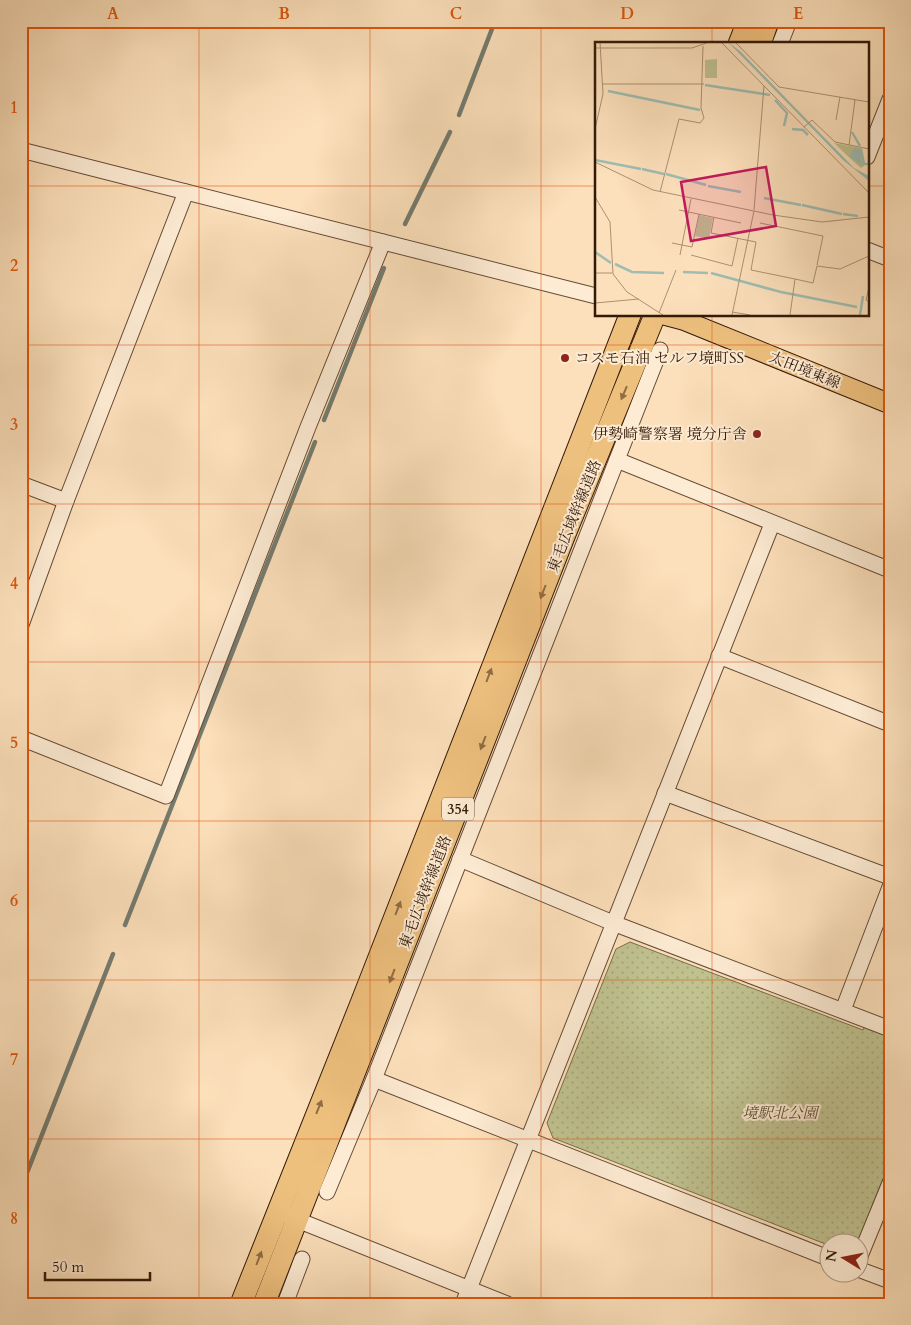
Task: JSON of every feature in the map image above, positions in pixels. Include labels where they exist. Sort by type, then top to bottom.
[{"type":"highway","points":[[743,42],[767,30]]},
{"type":"highway","name":"東毛広域幹線道路","points":[[241,1304],[362,1001],[630,316]]},
{"type":"highway","name":"東毛広域幹線道路","points":[[264,1304],[565,534],[655,316]]},
{"type":"main road","name":"太田境東線","points":[[668,316],[683,320],[890,404]]},
{"type":"street","points":[[767,30],[789,21]]},
{"type":"street","points":[[868,154],[890,98]]},
{"type":"street","points":[[21,150],[595,296]]},
{"type":"street","points":[[21,625],[66,501],[186,192]]},
{"type":"street","points":[[21,738],[166,796],[308,427],[383,242]]},
{"type":"street","points":[[868,250],[890,259]]},
{"type":"street","points":[[327,1192],[374,1079],[660,350]]},
{"type":"street","points":[[617,460],[890,570]]},
{"type":"street","points":[[21,484],[66,501]]},
{"type":"street","points":[[463,1304],[772,524]]},
{"type":"street","points":[[565,534],[571,577]]},
{"type":"street","points":[[719,656],[890,724]]},
{"type":"street","points":[[665,793],[890,877]]},
{"type":"street","points":[[460,859],[614,923],[890,1029]]},
{"type":"street","points":[[843,1010],[890,887]]},
{"type":"street","points":[[380,1004],[408,990]]},
{"type":"street","points":[[374,1079],[818,1254]]},
{"type":"street","points":[[868,1237],[890,1183]]},
{"type":"street","points":[[277,1212],[507,1304]]},
{"type":"street","points":[[285,1304],[302,1259]]},
{"type":"street","points":[[868,1273],[890,1281]]},
{"type":"green space","name":"境駅北公園","points":[[630,942],[863,1030],[865,1026],[890,1036],[890,1161],[862,1232],[818,1232],[818,1241],[553,1138],[547,1123],[616,949]]},
{"type":"waterway","points":[[459,115],[495,21]]},
{"type":"waterway","points":[[405,224],[450,132]]},
{"type":"waterway","points":[[324,420],[384,268]]},
{"type":"waterway","points":[[125,925],[315,442]]},
{"type":"waterway","points":[[21,1188],[113,954]]},
{"type":"place","name":"コスモ石油 セルフ境町SS","points":[[565,358]]},
{"type":"place","name":"伊勢崎警察署 境分庁舎","points":[[757,434]]}]
